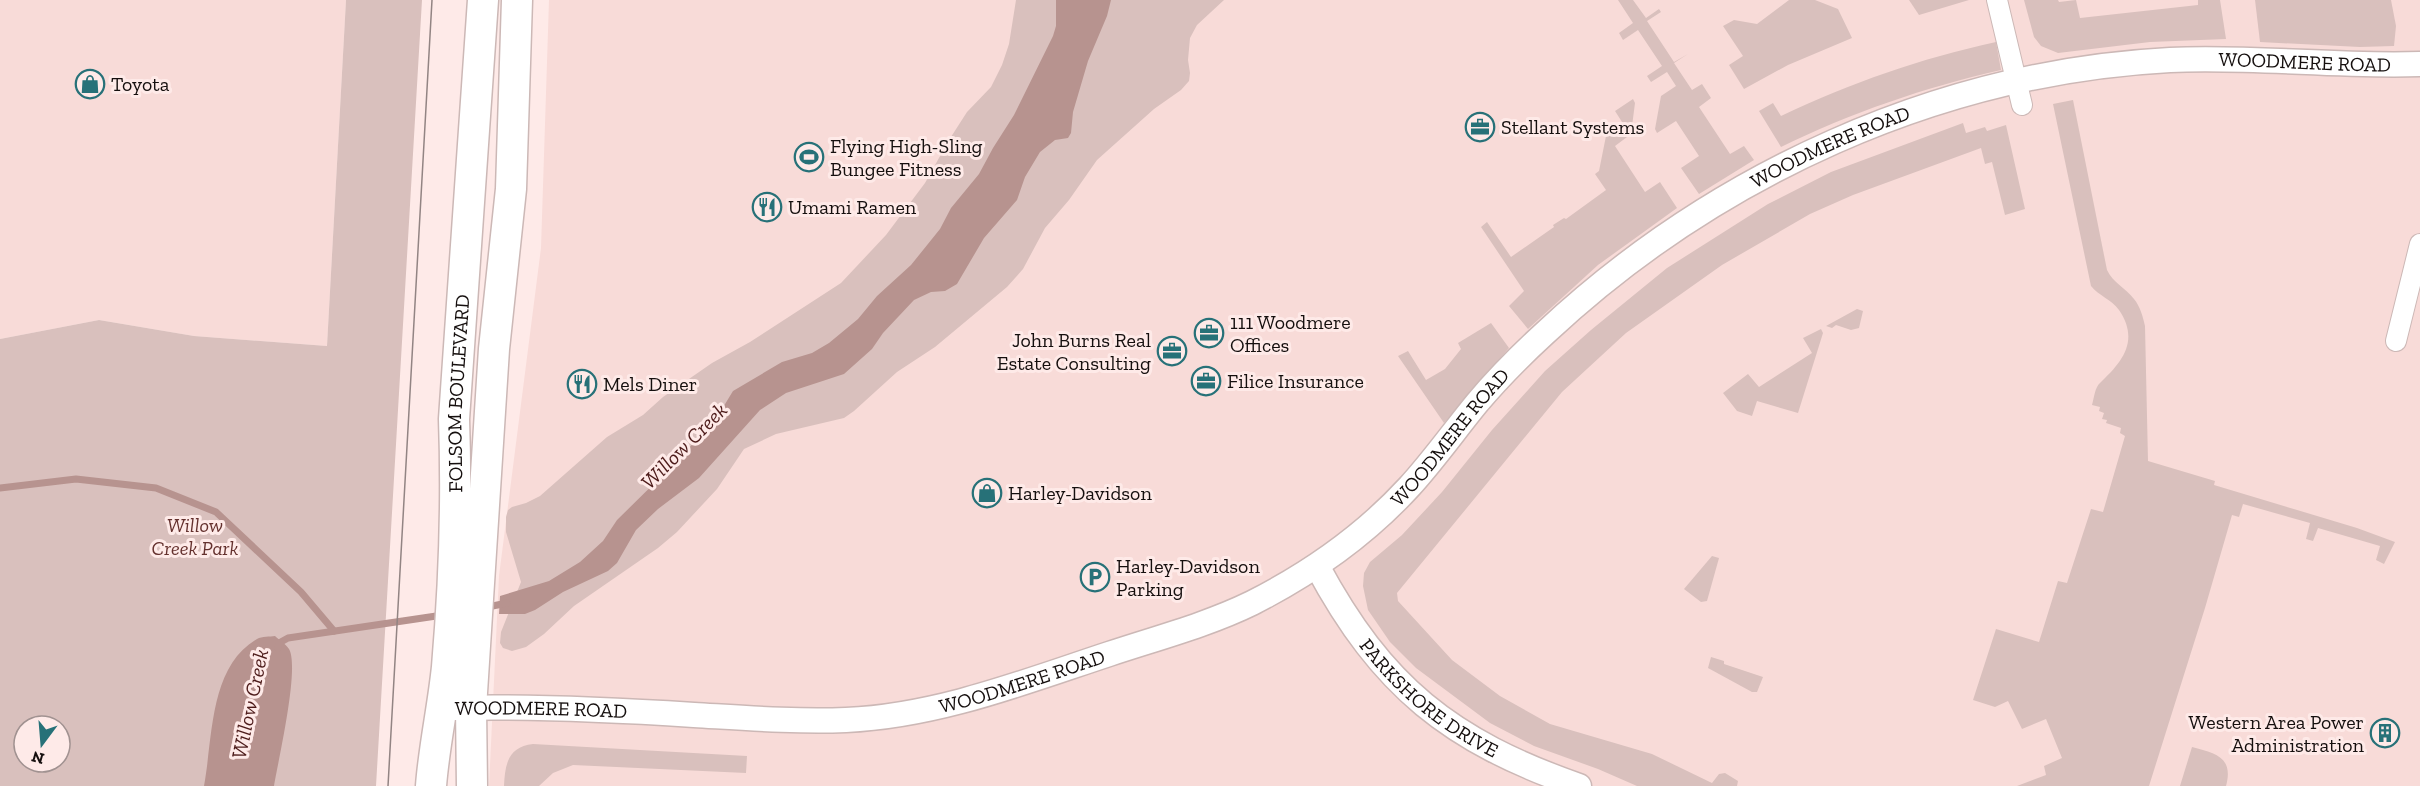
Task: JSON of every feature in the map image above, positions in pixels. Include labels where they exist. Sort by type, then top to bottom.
[{"type":"main road","name":"FOLSOM BOULEVARD","points":[[472,786],[471,708],[475,660],[456,487],[454,419],[483,0]]},
{"type":"main road","name":"FOLSOM BOULEVARD","points":[[431,786],[447,668],[466,586],[494,349],[511,189],[517,0]]},
{"type":"street","points":[[1997,0],[2019,94]]},
{"type":"street","name":"WOODMERE ROAD","points":[[442,708],[623,711],[793,720],[848,720],[903,715],[947,706],[1198,625],[1246,606],[1317,566],[1372,523],[1409,487],[1481,399],[1529,348],[1580,300],[1634,257],[1699,213],[1767,173],[1830,143],[1915,111],[2019,94],[2098,68],[2167,61],[2254,59],[2361,66],[2420,64]]},
{"type":"street","points":[[2396,341],[2420,244]]},
{"type":"street","name":"PARKSHORE DRIVE","points":[[1317,566],[1340,609],[1364,644],[1422,704],[1455,729],[1491,751],[1529,769],[1579,786]]},
{"type":"shaded area","points":[[0,0],[346,0],[327,346],[194,336],[99,320],[0,339]]},
{"type":"shaded area","points":[[549,0],[2420,0],[2420,786],[489,786],[499,576],[541,248]]},
{"type":"green space","name":"Willow Creek Park","points":[[346,0],[422,0],[376,786],[0,786],[0,339],[99,320],[194,336],[327,346]]},
{"type":"green space","points":[[1016,0],[1224,0],[1197,25],[1190,38],[1189,81],[1097,160],[1069,200],[1045,228],[1023,269],[1007,287],[935,347],[897,372],[844,418],[776,434],[744,449],[717,489],[677,532],[658,548],[574,606],[544,634],[526,647],[512,651],[503,648],[500,643],[501,632],[521,582],[506,532],[508,510],[540,496],[607,437],[643,415],[663,397],[712,363],[750,342],[841,283],[886,235],[925,183],[967,112],[991,87],[1009,44]]},
{"type":"green space","points":[[1618,0],[1633,0],[1646,18],[1659,9],[1661,12],[1647,21],[1674,62],[1688,54],[1674,63],[1692,90],[1702,84],[1711,98],[1699,107],[1730,154],[1744,146],[1754,160],[1699,194],[1681,168],[1699,156],[1676,121],[1657,133],[1655,129],[1661,96],[1676,86],[1667,72],[1651,82],[1647,76],[1662,66],[1638,30],[1623,40],[1619,33],[1633,23]]},
{"type":"green space","points":[[1789,0],[1815,0],[1838,9],[1852,38],[1788,65],[1744,89],[1729,65],[1743,56],[1723,26],[1734,20],[1757,24]]},
{"type":"green space","points":[[1909,0],[1969,0],[1919,15]]},
{"type":"green space","points":[[2024,0],[2058,0],[2059,2],[2076,0],[2080,18],[2198,5],[2198,0],[2220,0],[2226,39],[2150,42],[2058,53],[2041,46],[2034,37]]},
{"type":"green space","points":[[2255,0],[2391,0],[2396,26],[2394,46],[2360,47],[2260,42]]},
{"type":"green space","points":[[1996,42],[2001,70],[1945,84],[1889,102],[1781,147],[1759,111],[1773,103],[1781,116],[1834,92],[1887,73],[1940,56]]},
{"type":"green space","points":[[1633,99],[1635,103],[1631,134],[1615,146],[1645,192],[1660,182],[1677,208],[1598,265],[1528,329],[1509,306],[1524,291],[1481,227],[1487,222],[1511,257],[1554,227],[1553,225],[1566,219],[1606,190],[1595,174],[1599,171],[1606,136],[1604,134],[1622,122],[1615,111]]},
{"type":"green space","points":[[2073,100],[2107,270],[2136,302],[2145,326],[2148,461],[2215,481],[2214,485],[2357,528],[2395,542],[2384,564],[2376,560],[2380,546],[2318,528],[2313,541],[2306,539],[2310,523],[2243,504],[2239,517],[2232,515],[2149,786],[2017,786],[2046,775],[2044,766],[2062,758],[2046,719],[2022,729],[2008,701],[1995,707],[1973,700],[1996,629],[2039,642],[2058,581],[2067,583],[2091,509],[2103,512],[2125,436],[2120,433],[2121,428],[2106,423],[2107,420],[2102,419],[2104,413],[2099,411],[2100,407],[2092,405],[2098,385],[2115,367],[2126,350],[2128,332],[2119,310],[2091,286],[2053,104]]},
{"type":"green space","points":[[1963,123],[1966,133],[1985,127],[1987,131],[2006,125],[2025,209],[2005,215],[1992,162],[1985,164],[1981,148],[1853,195],[1810,214],[1722,265],[1626,333],[1562,392],[1397,593],[1398,601],[1452,660],[1500,696],[1550,724],[1652,754],[1712,783],[1719,774],[1725,773],[1738,781],[1737,786],[1637,786],[1534,746],[1490,723],[1416,668],[1390,642],[1368,610],[1363,586],[1364,573],[1370,562],[1402,535],[1442,492],[1492,430],[1545,371],[1667,268],[1768,204],[1831,172]]},
{"type":"green space","points":[[1857,309],[1863,311],[1859,328],[1851,330],[1836,325],[1832,328],[1826,326]]},
{"type":"green space","points":[[1491,323],[1509,348],[1444,423],[1398,356],[1408,351],[1426,380],[1445,369],[1461,349],[1458,343]]},
{"type":"green space","points":[[1821,329],[1823,333],[1798,413],[1757,401],[1752,416],[1737,411],[1723,393],[1748,374],[1759,387],[1812,353],[1803,338]]},
{"type":"green space","points":[[1712,556],[1719,558],[1707,601],[1701,602],[1684,589]]},
{"type":"green space","points":[[1711,657],[1724,661],[1724,664],[1763,677],[1757,692],[1752,692],[1708,668]]},
{"type":"green space","points":[[533,744],[747,756],[746,773],[573,765],[553,773],[539,786],[504,786],[505,771],[513,753]]},
{"type":"green space","points":[[2192,747],[2215,754],[2225,762],[2228,776],[2226,786],[2180,786]]},
{"type":"water","points":[[1056,0],[1111,0],[1107,16],[1088,61],[1073,112],[1071,133],[1068,138],[1055,140],[1040,152],[1025,177],[1017,200],[984,238],[957,284],[945,291],[931,292],[914,300],[883,333],[872,349],[844,374],[786,393],[760,410],[699,478],[658,509],[636,530],[617,563],[608,571],[563,592],[525,614],[499,614],[500,596],[549,581],[580,562],[603,541],[617,520],[682,456],[719,414],[733,391],[782,362],[812,353],[829,343],[858,319],[877,296],[911,265],[940,229],[951,208],[979,174],[1014,115],[1053,36],[1056,26]]},
{"type":"water","points":[[275,636],[289,649],[292,659],[292,675],[274,786],[204,786],[216,705],[230,667],[241,651],[257,639]]},
{"type":"waterway","points":[[0,488],[76,479],[156,488],[216,512],[301,592],[334,631]]},
{"type":"waterway","name":"Willow Creek","points":[[483,608],[507,603]]},
{"type":"waterway","name":"Willow Creek","points":[[278,648],[279,643],[288,638],[443,615]]},
{"type":"tram line","points":[[388,786],[432,0]]},
{"type":"place","name":"Toyota","points":[[90,84]]},
{"type":"place","name":"Stellant Systems","points":[[1480,127]]},
{"type":"place","name":"Flying High-Sling Bungee Fitness","points":[[809,157]]},
{"type":"place","name":"Umami Ramen","points":[[767,207]]},
{"type":"place","name":"111 Woodmere Offices","points":[[1209,333]]},
{"type":"place","name":"John Burns Real Estate Consulting","points":[[1172,351]]},
{"type":"place","name":"Filice Insurance","points":[[1206,381]]},
{"type":"place","name":"Mels Diner","points":[[582,384]]},
{"type":"place","name":"Harley-Davidson","points":[[987,493]]},
{"type":"place","name":"Harley-Davidson Parking","points":[[1095,577]]},
{"type":"place","name":"Western Area Power Administration","points":[[2385,733]]}]
